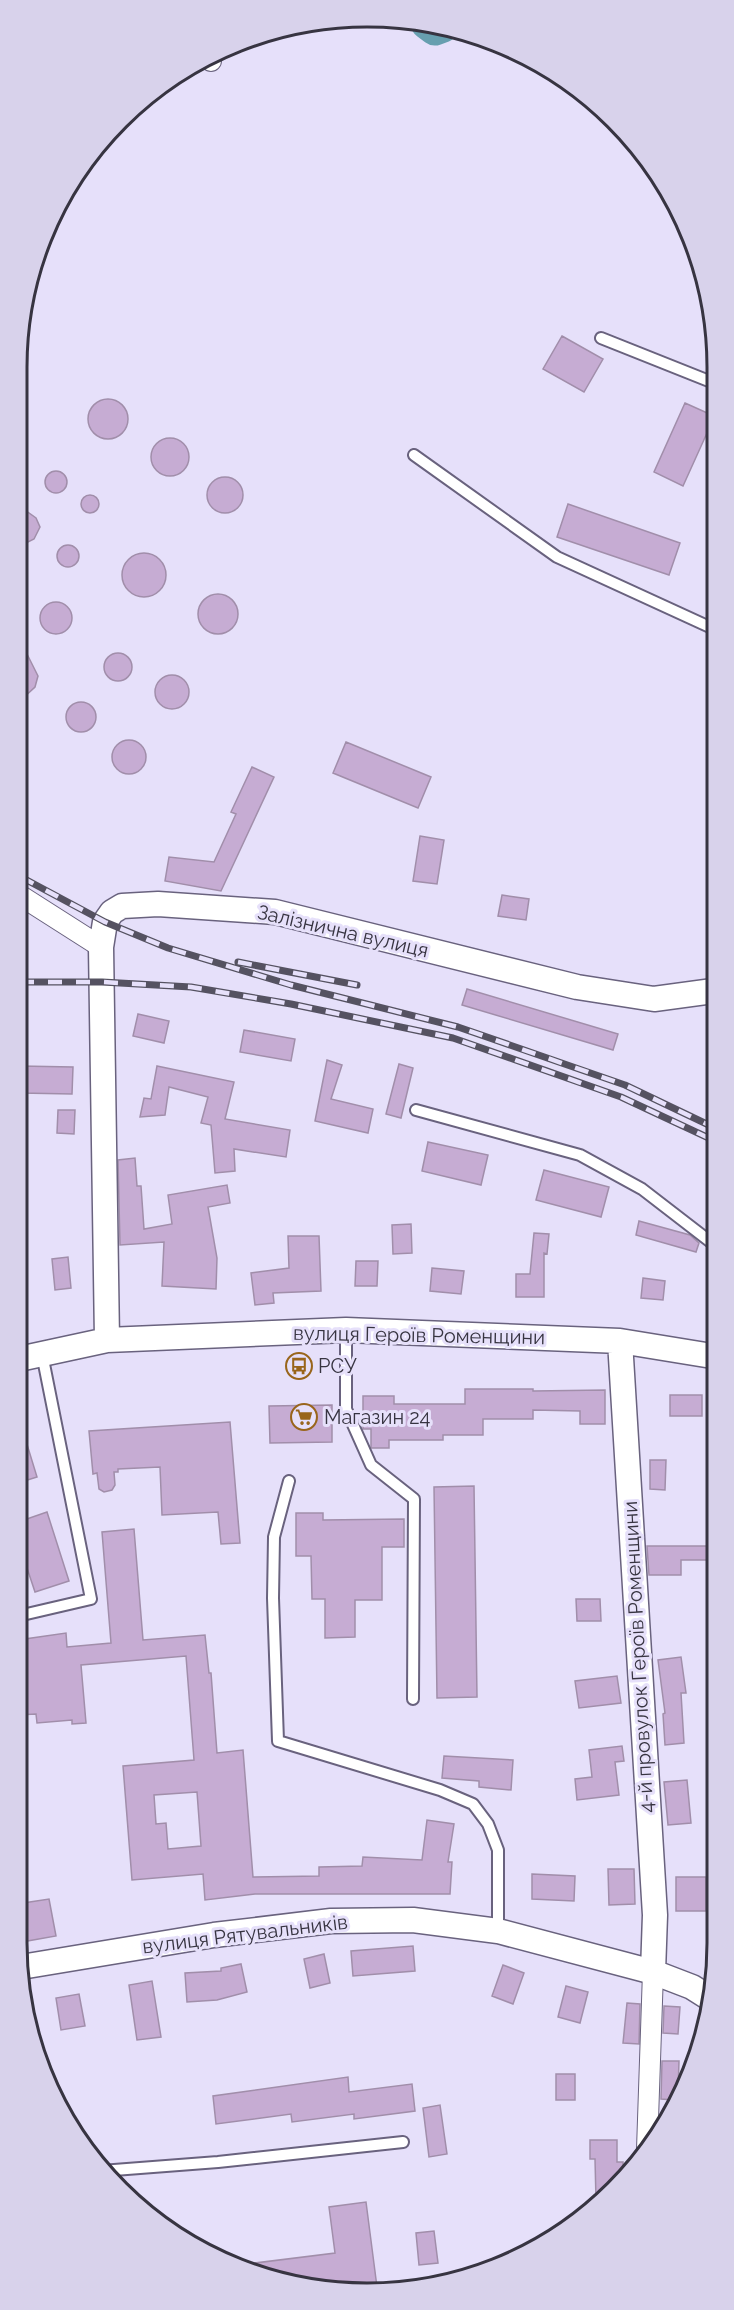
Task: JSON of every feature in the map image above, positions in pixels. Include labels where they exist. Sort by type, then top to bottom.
[{"type":"street","points":[[27,900],[101,946]]},
{"type":"street","name":"Залізнична вулиця","points":[[107,1340],[101,946],[105,922],[112,912],[122,906],[158,904],[275,912],[577,987],[654,999],[707,993]]},
{"type":"street","name":"вулиця Героїв Роменщини","points":[[27,1357],[107,1340],[346,1330],[620,1341],[707,1355]]},
{"type":"street","name":"4-й провулок Героїв Роменщини","points":[[620,1341],[655,1915],[653,1972]]},
{"type":"street","name":"вулиця Рятувальників","points":[[28,1966],[214,1935],[331,1921],[413,1920],[498,1931],[653,1972],[692,1987],[703,1994]]},
{"type":"street","points":[[647,2136],[653,1972]]},
{"type":"lane","points":[[601,338],[707,380]]},
{"type":"lane","points":[[414,455],[557,557],[707,626]]},
{"type":"lane","points":[[416,1110],[580,1155],[642,1189],[707,1240]]},
{"type":"lane","points":[[346,1330],[346,1409],[371,1466],[414,1499],[413,1699]]},
{"type":"lane","points":[[27,1614],[91,1599],[42,1354]]},
{"type":"lane","points":[[289,1481],[274,1537],[273,1598],[278,1741],[441,1790],[473,1804],[488,1824],[498,1850],[498,1931]]},
{"type":"lane","points":[[114,2170],[218,2162],[403,2142]]},
{"type":"building","points":[[562,336],[603,359],[584,392],[543,369]]},
{"type":"building","points":[[108,399],[116,400],[122,405],[127,411],[127,427],[122,433],[116,438],[108,439],[100,438],[94,433],[89,427],[88,419],[89,411],[94,405],[100,400]]},
{"type":"building","points":[[685,403],[707,413],[707,433],[683,486],[654,472]]},
{"type":"building","points":[[170,438],[183,444],[189,457],[183,470],[170,476],[157,470],[151,457],[157,444]]},
{"type":"building","points":[[56,471],[64,474],[67,482],[64,490],[56,493],[48,490],[45,482],[48,474]]},
{"type":"building","points":[[225,477],[238,482],[243,495],[238,508],[225,513],[212,508],[207,495],[212,482]]},
{"type":"building","points":[[86,495],[94,495],[99,500],[97,511],[86,513],[81,508],[81,500]]},
{"type":"building","points":[[568,504],[680,543],[669,575],[557,537]]},
{"type":"building","points":[[27,512],[36,518],[40,527],[34,539],[27,542]]},
{"type":"building","points":[[68,545],[76,548],[79,556],[76,564],[68,567],[60,564],[57,556],[60,548]]},
{"type":"building","points":[[144,553],[159,560],[166,575],[159,590],[144,597],[129,590],[122,575],[129,560]]},
{"type":"building","points":[[218,594],[226,595],[232,600],[237,606],[237,622],[232,628],[226,633],[218,634],[210,633],[204,628],[199,622],[198,614],[199,606],[204,600],[210,595]]},
{"type":"building","points":[[56,602],[67,607],[72,618],[67,629],[56,634],[45,629],[40,618],[45,607]]},
{"type":"building","points":[[118,653],[128,657],[132,667],[128,677],[118,681],[108,677],[104,667],[108,657]]},
{"type":"building","points":[[27,654],[38,676],[35,687],[27,694]]},
{"type":"building","points":[[172,675],[184,680],[189,692],[184,704],[172,709],[160,704],[155,692],[160,680]]},
{"type":"building","points":[[81,702],[92,706],[96,717],[92,728],[81,732],[70,728],[66,717],[70,706]]},
{"type":"building","points":[[129,740],[141,745],[146,757],[141,769],[129,774],[117,769],[112,757],[117,745]]},
{"type":"building","points":[[346,742],[431,777],[418,808],[333,773]]},
{"type":"building","points":[[252,767],[274,777],[221,891],[165,881],[169,857],[214,862],[236,814],[231,812]]},
{"type":"building","points":[[420,836],[444,840],[437,884],[413,881]]},
{"type":"building","points":[[502,895],[529,899],[526,920],[498,916]]},
{"type":"building","points":[[467,989],[618,1034],[613,1050],[462,1005]]},
{"type":"building","points":[[138,1014],[169,1021],[164,1043],[133,1036]]},
{"type":"building","points":[[244,1030],[295,1039],[291,1061],[240,1052]]},
{"type":"building","points":[[327,1060],[342,1065],[331,1099],[373,1109],[368,1133],[315,1121]]},
{"type":"building","points":[[399,1064],[413,1068],[401,1118],[386,1114]]},
{"type":"building","points":[[27,1066],[73,1067],[72,1094],[27,1093]]},
{"type":"building","points":[[157,1066],[234,1082],[225,1119],[290,1130],[286,1157],[234,1149],[235,1171],[215,1173],[211,1125],[201,1123],[208,1097],[169,1087],[165,1115],[140,1117],[144,1098],[151,1099]]},
{"type":"building","points":[[58,1110],[75,1110],[74,1134],[57,1133]]},
{"type":"building","points":[[428,1142],[488,1155],[481,1185],[422,1171]]},
{"type":"building","points":[[135,1158],[137,1186],[141,1186],[144,1229],[172,1224],[168,1195],[227,1185],[230,1203],[208,1207],[217,1258],[216,1289],[162,1286],[164,1242],[120,1245],[118,1160]]},
{"type":"building","points":[[544,1170],[609,1187],[601,1217],[536,1200]]},
{"type":"building","points":[[639,1221],[690,1235],[699,1243],[696,1252],[636,1235]]},
{"type":"building","points":[[411,1224],[412,1253],[393,1254],[392,1225]]},
{"type":"building","points":[[534,1233],[549,1234],[547,1254],[544,1253],[544,1297],[516,1297],[516,1274],[530,1274]]},
{"type":"building","points":[[288,1236],[319,1236],[321,1291],[273,1293],[274,1303],[255,1305],[251,1273],[289,1268]]},
{"type":"building","points":[[68,1257],[71,1288],[55,1290],[52,1259]]},
{"type":"building","points":[[356,1261],[378,1261],[377,1286],[355,1286]]},
{"type":"building","points":[[432,1268],[464,1271],[461,1294],[430,1291]]},
{"type":"building","points":[[643,1278],[665,1281],[663,1300],[641,1298]]},
{"type":"building","points":[[465,1389],[605,1390],[605,1424],[580,1424],[580,1411],[533,1410],[533,1419],[483,1419],[483,1435],[443,1435],[443,1440],[389,1440],[389,1448],[371,1448],[371,1429],[363,1429],[363,1396],[394,1396],[394,1404],[465,1404]]},
{"type":"building","points":[[670,1395],[702,1395],[702,1416],[670,1416]]},
{"type":"building","points":[[332,1405],[332,1442],[270,1443],[269,1406]]},
{"type":"building","points":[[230,1422],[240,1543],[221,1544],[218,1512],[162,1515],[160,1467],[118,1469],[118,1472],[114,1472],[115,1485],[112,1490],[104,1492],[99,1489],[97,1473],[93,1474],[89,1431]]},
{"type":"building","points":[[27,1444],[37,1477],[27,1480]]},
{"type":"building","points":[[650,1460],[666,1460],[665,1490],[650,1489]]},
{"type":"building","points":[[474,1486],[477,1697],[437,1698],[434,1487]]},
{"type":"building","points":[[47,1512],[69,1581],[35,1592],[27,1568],[27,1519]]},
{"type":"building","points":[[296,1513],[323,1513],[323,1520],[404,1519],[404,1547],[382,1547],[382,1600],[355,1600],[355,1637],[325,1638],[325,1599],[312,1599],[311,1556],[296,1556]]},
{"type":"building","points":[[134,1529],[143,1640],[205,1635],[209,1673],[211,1673],[217,1753],[243,1750],[253,1877],[319,1876],[319,1867],[362,1866],[363,1857],[422,1860],[427,1820],[454,1824],[448,1862],[452,1862],[450,1894],[255,1894],[205,1900],[203,1874],[132,1880],[123,1766],[194,1760],[186,1656],[81,1665],[86,1723],[72,1724],[72,1720],[37,1723],[36,1714],[27,1714],[27,1639],[66,1633],[67,1647],[111,1643],[102,1532]],"holes":[[[197,1792],[201,1846],[168,1849],[166,1823],[156,1824],[154,1795]]]},
{"type":"building","points":[[647,1546],[707,1546],[707,1560],[681,1560],[681,1575],[649,1575]]},
{"type":"building","points":[[576,1599],[600,1599],[601,1621],[577,1621]]},
{"type":"building","points":[[681,1657],[686,1693],[681,1693],[684,1743],[665,1745],[663,1714],[665,1713],[658,1660]]},
{"type":"building","points":[[617,1676],[621,1703],[579,1708],[575,1681]]},
{"type":"building","points":[[622,1746],[624,1761],[615,1762],[619,1795],[577,1800],[575,1779],[592,1777],[589,1750]]},
{"type":"building","points":[[444,1756],[513,1760],[511,1790],[479,1787],[479,1781],[442,1778]]},
{"type":"building","points":[[687,1780],[691,1823],[668,1825],[664,1782]]},
{"type":"building","points":[[608,1869],[634,1869],[635,1904],[609,1905]]},
{"type":"building","points":[[532,1874],[575,1876],[574,1901],[532,1899]]},
{"type":"building","points":[[676,1877],[706,1877],[706,1911],[676,1911]]},
{"type":"building","points":[[49,1899],[56,1936],[27,1941],[27,1902]]},
{"type":"building","points":[[413,1946],[415,1971],[353,1976],[351,1951]]},
{"type":"building","points":[[324,1954],[330,1983],[310,1988],[304,1959]]},
{"type":"building","points":[[241,1964],[247,1992],[217,2000],[187,2002],[185,1973],[221,1971],[221,1968]]},
{"type":"building","points":[[503,1965],[524,1973],[513,2004],[492,1996]]},
{"type":"building","points":[[152,1981],[161,2037],[137,2040],[129,1985]]},
{"type":"building","points":[[566,1986],[588,1992],[580,2023],[558,2017]]},
{"type":"building","points":[[79,1994],[85,2026],[61,2030],[56,1998]]},
{"type":"building","points":[[627,2003],[640,2004],[639,2044],[623,2043]]},
{"type":"building","points":[[664,2006],[680,2007],[678,2034],[663,2033]]},
{"type":"building","points":[[662,2061],[679,2061],[678,2079],[672,2093],[668,2100],[661,2099]]},
{"type":"building","points":[[556,2074],[575,2074],[575,2100],[556,2100]]},
{"type":"building","points":[[348,2077],[349,2092],[412,2084],[415,2111],[354,2119],[354,2114],[292,2122],[291,2114],[216,2124],[213,2096]]},
{"type":"building","points":[[440,2105],[447,2154],[429,2157],[423,2108]]},
{"type":"building","points":[[590,2140],[617,2140],[617,2162],[623,2162],[623,2167],[596,2194],[595,2159],[590,2159]]},
{"type":"building","points":[[366,2202],[376,2283],[323,2280],[253,2263],[335,2253],[329,2207]]},
{"type":"building","points":[[434,2231],[438,2263],[419,2265],[416,2233]]},
{"type":"railway","points":[[27,880],[105,922],[168,948],[291,985],[458,1027],[625,1085],[707,1124]]},
{"type":"railway","points":[[238,962],[357,985]]},
{"type":"railway","points":[[27,982],[102,982],[191,987],[291,1004],[453,1038],[621,1097],[707,1137]]},
{"type":"place","name":"РСУ","points":[[299,1366]]},
{"type":"place","name":"Магазин 24","points":[[304,1417]]}]
